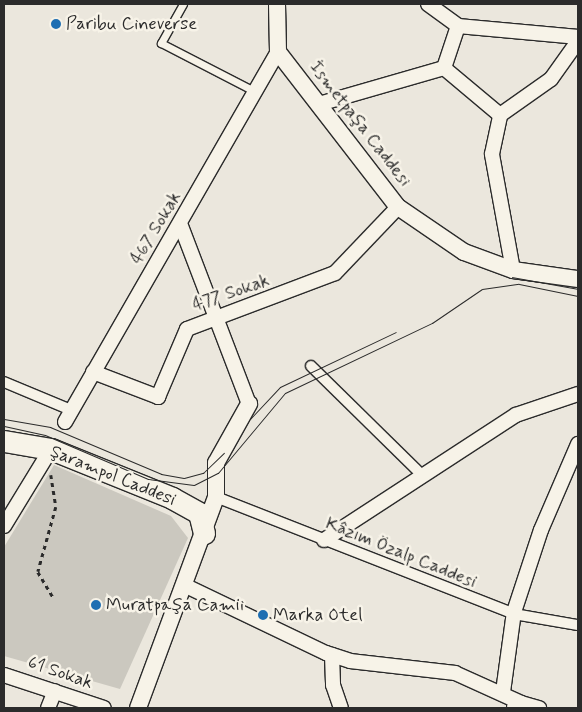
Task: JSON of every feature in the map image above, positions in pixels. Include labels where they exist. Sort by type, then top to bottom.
[{"type":"main road","name":"Şarampol Caddesi","points":[[4,441],[190,507],[204,522],[204,533]]},
{"type":"street","points":[[277,4],[278,52]]},
{"type":"street","points":[[428,4],[458,26],[578,37]]},
{"type":"street","points":[[444,68],[458,26]]},
{"type":"street","points":[[513,270],[492,154],[500,115],[551,79],[578,41]]},
{"type":"street","name":"467 Sokak","points":[[68,416],[181,226],[254,91],[278,52]]},
{"type":"street","name":"İsmetpaşa Caddesi","points":[[278,52],[398,207],[464,252],[513,270],[578,279]]},
{"type":"street","points":[[319,104],[444,68]]},
{"type":"street","points":[[444,68],[500,115]]},
{"type":"street","name":"477 Sokak","points":[[93,372],[158,396],[187,329],[335,273],[398,207]]},
{"type":"street","points":[[138,708],[186,586],[216,497],[216,463],[249,404],[181,226]]},
{"type":"street","points":[[311,366],[423,476]]},
{"type":"street","points":[[4,382],[68,416]]},
{"type":"street","points":[[324,540],[516,415],[578,394]]},
{"type":"street","points":[[503,692],[514,614],[541,530],[578,444]]},
{"type":"street","points":[[4,526],[46,457]]},
{"type":"street","name":"Kâzım Özalp Caddesi","points":[[216,497],[514,614],[578,625]]},
{"type":"street","points":[[186,586],[332,655],[455,673],[503,692],[517,706],[539,708]]},
{"type":"street","points":[[332,655],[333,685],[341,708]]},
{"type":"street","name":"61 Sokak","points":[[4,675],[104,708]]},
{"type":"street","points":[[48,708],[54,691]]},
{"type":"lane","points":[[183,4],[161,43],[254,91]]},
{"type":"path","points":[[46,457],[55,486],[56,507],[38,572],[53,597]]},
{"type":"shaded area","points":[[54,465],[171,516],[188,538],[120,689],[4,656],[4,547]]},
{"type":"tram line","points":[[512,277],[578,289]]},
{"type":"tram line","points":[[4,426],[45,435],[148,479],[194,485],[218,473],[285,393],[432,323],[482,289],[519,284],[578,296]]},
{"type":"tram line","points":[[250,419],[280,387],[396,332]]},
{"type":"tram line","points":[[4,419],[50,427],[161,474],[184,478],[203,473],[224,453]]},
{"type":"place","name":"Paribu Cineverse","points":[[56,24]]},
{"type":"place","name":"Muratpaşa Camii","points":[[96,605]]},
{"type":"place","name":"Marka Otel","points":[[263,615]]}]
